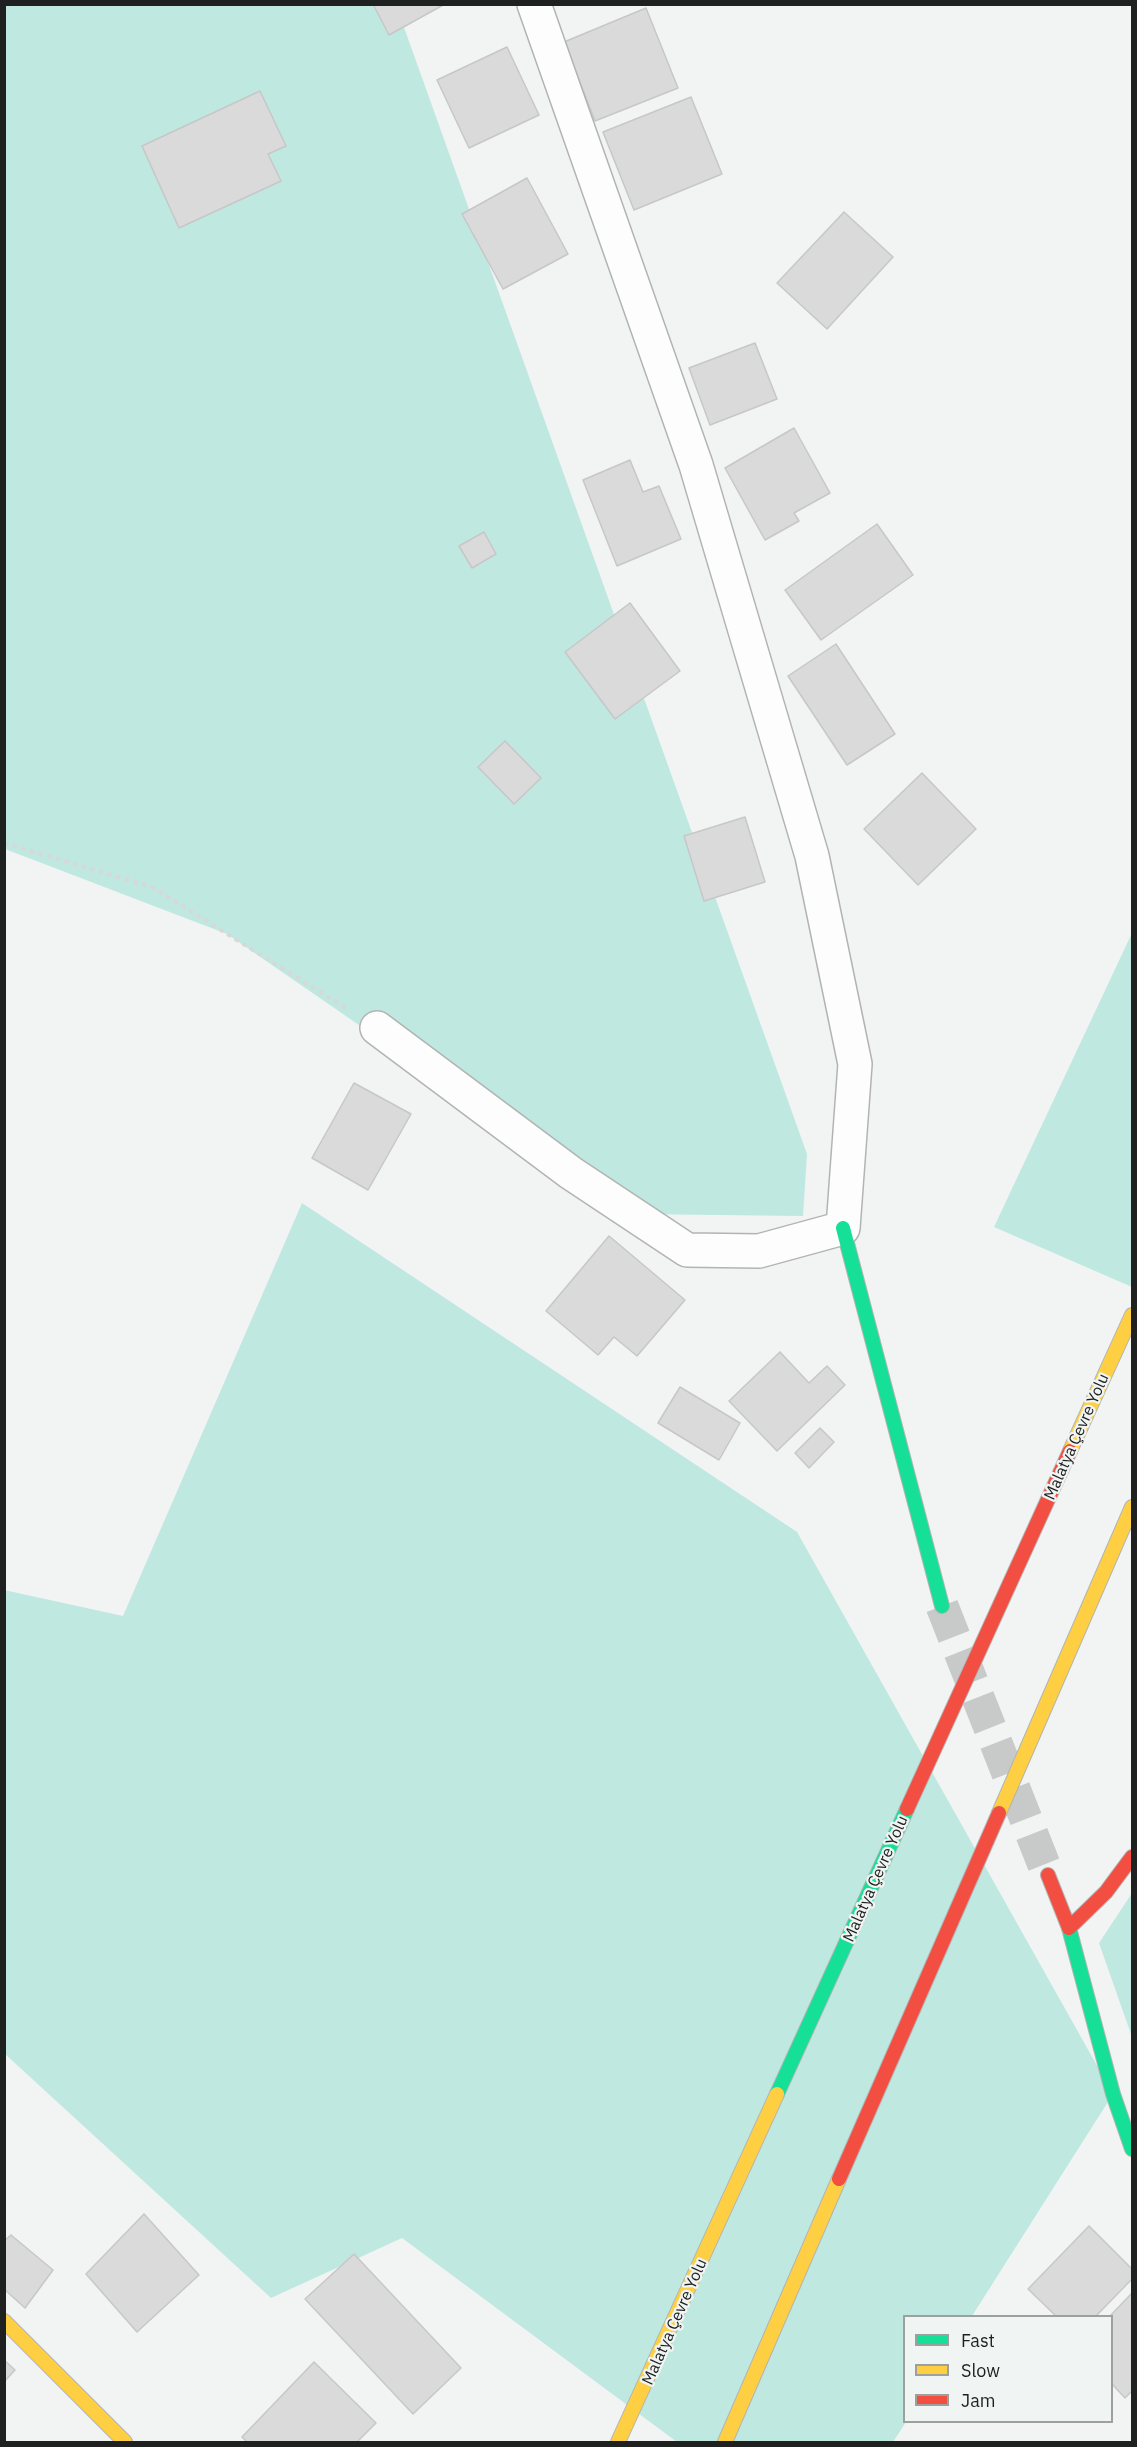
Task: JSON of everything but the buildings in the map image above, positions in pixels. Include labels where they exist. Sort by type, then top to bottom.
[{"type":"main road","points":[[843,1228],[942,1606]]},
{"type":"main road","name":"Malatya Çevre Yolu","points":[[618,2442],[1132,1315]]},
{"type":"main road","points":[[725,2442],[1132,1507]]},
{"type":"main road","points":[[1069,1928],[1106,1892],[1132,1857]]},
{"type":"main road","points":[[1048,1875],[1069,1928],[1113,2094],[1132,2149]]},
{"type":"main road","points":[[4,2321],[125,2442]]},
{"type":"street","points":[[377,1028],[571,1173],[687,1250],[759,1251],[843,1228],[855,1064],[812,856],[696,465],[534,4]]},
{"type":"path","points":[[4,843],[152,887],[377,1028]]},
{"type":"green space","points":[[4,5],[396,5],[807,1154],[803,1216],[633,1214],[227,934],[5,849]]},
{"type":"green space","points":[[1132,933],[1132,1287],[994,1227]]},
{"type":"green space","points":[[302,1203],[797,1532],[1113,2094],[973,2315],[903,2315],[903,2423],[905,2423],[893,2442],[677,2442],[402,2238],[271,2298],[5,2054],[4,1590],[123,1616]]},
{"type":"green space","points":[[1132,1893],[1132,2037],[1099,1943]]},
{"type":"tunnel","points":[[942,1606],[1048,1875]]},
{"type":"traffic: fast","points":[[843,1228],[942,1606]]},
{"type":"traffic: fast","points":[[777,2094],[907,1809]]},
{"type":"traffic: fast","points":[[1069,1928],[1113,2094],[1132,2149]]},
{"type":"traffic: slow","points":[[1070,1451],[1132,1315]]},
{"type":"traffic: slow","points":[[999,1813],[1132,1507]]},
{"type":"traffic: slow","points":[[618,2442],[777,2094]]},
{"type":"traffic: slow","points":[[725,2442],[839,2179]]},
{"type":"traffic: slow","points":[[4,2321],[125,2442]]},
{"type":"traffic: jam","points":[[907,1809],[1070,1451]]},
{"type":"traffic: jam","points":[[839,2179],[999,1813]]},
{"type":"traffic: jam","points":[[1048,1875],[1069,1928],[1106,1892],[1132,1857]]}]
